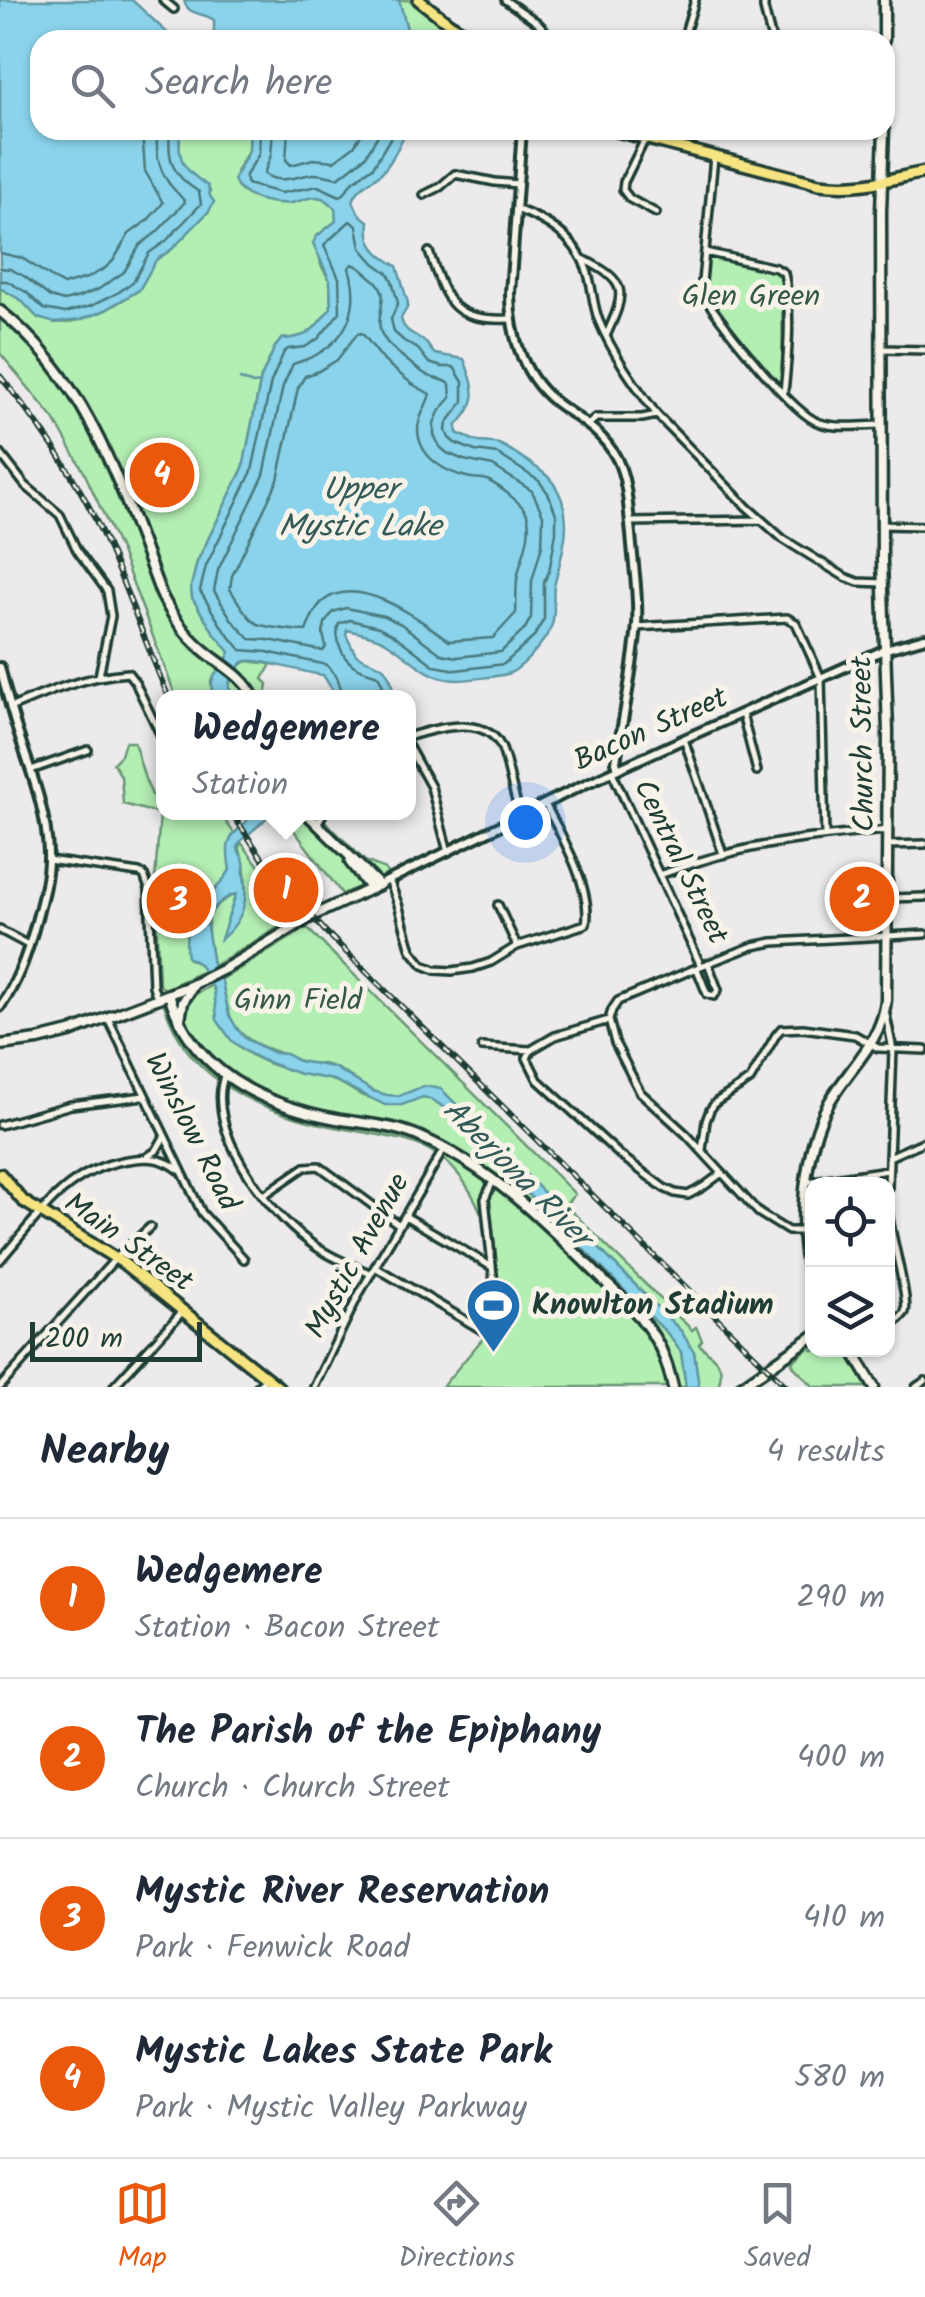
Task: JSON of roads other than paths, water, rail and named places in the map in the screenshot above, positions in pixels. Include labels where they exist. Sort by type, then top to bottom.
[{"type":"main road","points":[[419,0],[460,30]]},
{"type":"main road","points":[[884,0],[884,30]]},
{"type":"main road","points":[[657,140],[819,184],[882,183],[925,172]]},
{"type":"main road","name":"Church Street","points":[[808,1177],[812,1145],[822,1117],[870,1045],[885,1013],[888,830],[883,583],[884,140]]},
{"type":"main road","points":[[0,312],[38,345],[76,397],[109,461],[166,605],[190,638],[249,690]]},
{"type":"main road","points":[[312,820],[375,886]]},
{"type":"main road","points":[[342,850],[354,868],[375,886]]},
{"type":"main road","points":[[344,900],[354,885],[354,868]]},
{"type":"main road","name":"Bacon Street","points":[[0,1045],[54,1036],[199,982],[309,918],[375,886]]},
{"type":"main road","points":[[180,1024],[182,1002],[199,982]]},
{"type":"main road","points":[[169,994],[180,1024],[198,1051],[225,1074],[261,1095],[334,1118],[401,1130],[444,1149],[493,1181],[546,1224],[639,1316],[657,1341],[673,1387]]},
{"type":"main road","name":"Main Street","points":[[0,1174],[17,1196],[116,1258],[278,1387]]},
{"type":"main road","name":"Church Street","points":[[805,1215],[809,1267]]},
{"type":"main road","points":[[740,1387],[805,1342]]},
{"type":"main road","points":[[859,1357],[874,1387]]},
{"type":"street","points":[[162,0],[174,9]]},
{"type":"street","points":[[505,0],[545,30]]},
{"type":"street","points":[[686,30],[695,0]]},
{"type":"street","points":[[764,0],[769,30]]},
{"type":"street","points":[[521,140],[510,319],[518,352],[529,374],[558,404],[589,424],[608,444],[624,479],[636,627],[615,771]]},
{"type":"street","points":[[649,140],[623,188],[627,197],[656,213]]},
{"type":"street","points":[[714,157],[700,292],[804,415],[818,423],[837,426],[882,425]]},
{"type":"street","points":[[424,195],[456,174],[518,184]]},
{"type":"street","points":[[516,209],[537,216],[564,234],[587,269],[598,320],[625,370],[658,415],[761,520],[797,549],[844,577],[883,583]]},
{"type":"street","points":[[429,252],[440,286],[456,308],[476,318],[510,319]]},
{"type":"street","points":[[705,252],[784,273],[784,394]]},
{"type":"street","points":[[580,257],[607,271],[620,288],[620,303],[606,336]]},
{"type":"street","points":[[882,349],[925,350]]},
{"type":"street","points":[[589,424],[596,418],[658,415]]},
{"type":"street","points":[[0,452],[25,485],[60,515],[76,548],[106,591],[111,616],[100,676]]},
{"type":"street","points":[[630,522],[761,520]]},
{"type":"street","points":[[883,525],[925,526]]},
{"type":"street","points":[[636,627],[787,618],[796,623],[821,678],[826,836]]},
{"type":"street","name":"Bacon Street","points":[[375,886],[684,739],[886,649],[925,638]]},
{"type":"street","points":[[0,666],[2,688],[44,820],[48,860],[30,946],[18,977],[0,1006]]},
{"type":"street","points":[[10,708],[56,688],[127,673],[156,726]]},
{"type":"street","points":[[742,714],[757,771]]},
{"type":"street","points":[[416,735],[464,726],[490,733],[504,755],[521,816]]},
{"type":"street","points":[[684,739],[723,854]]},
{"type":"street","points":[[30,770],[88,750]]},
{"type":"street","points":[[416,760],[431,787],[448,852]]},
{"type":"street","name":"Central Street","points":[[615,771],[658,876],[702,965],[773,942],[925,934]]},
{"type":"street","points":[[389,880],[410,950],[423,965],[435,970],[462,970],[491,962],[517,946],[583,926],[588,920],[575,864],[545,804]]},
{"type":"street","points":[[317,825],[320,820]]},
{"type":"street","points":[[658,876],[723,854],[888,830]]},
{"type":"street","points":[[888,846],[925,844]]},
{"type":"street","points":[[48,860],[144,875],[149,889],[157,999]]},
{"type":"street","points":[[888,898],[925,897]]},
{"type":"street","points":[[498,905],[517,946]]},
{"type":"street","points":[[0,930],[30,946]]},
{"type":"street","points":[[702,965],[718,990],[714,996],[707,994],[702,965]]},
{"type":"street","points":[[702,965],[618,1000],[610,1020],[616,1043],[640,1092],[702,1150],[742,1198],[773,1224],[788,1231],[804,1231]]},
{"type":"street","points":[[885,1013],[892,1050],[888,1177]]},
{"type":"street","name":"Winslow Road","points":[[108,1018],[204,1216],[244,1260]]},
{"type":"street","points":[[482,1047],[530,1050],[555,1036],[610,1020]]},
{"type":"street","points":[[702,1150],[710,1110],[750,1080],[782,1029],[855,1036],[870,1045],[892,1050],[925,1050]]},
{"type":"street","points":[[530,1050],[527,1058],[538,1080],[664,1188],[688,1195],[722,1172]]},
{"type":"street","points":[[225,1074],[219,1102],[224,1129],[264,1195],[289,1225],[337,1260],[373,1270],[486,1331],[495,1326],[497,1319],[485,1197],[493,1181]]},
{"type":"street","points":[[0,1125],[70,1105],[145,1096]]},
{"type":"street","points":[[146,1158],[156,1151],[164,1137]]},
{"type":"street","points":[[889,1157],[925,1141]]},
{"type":"street","name":"Mystic Avenue","points":[[314,1387],[373,1270],[444,1149]]},
{"type":"street","points":[[0,1260],[67,1186],[86,1172],[116,1161],[146,1158],[167,1162],[181,1172]]},
{"type":"street","points":[[264,1195],[305,1167],[319,1166],[400,1225]]},
{"type":"street","points":[[841,1177],[888,1170]]},
{"type":"street","points":[[405,1216],[492,1267]]},
{"type":"street","points":[[0,1387],[116,1258],[150,1228]]},
{"type":"street","points":[[895,1264],[907,1306],[895,1322]]},
{"type":"street","points":[[113,1387],[183,1311]]},
{"type":"street","points":[[257,1387],[266,1379]]},
{"type":"water","points":[[0,0],[132,0],[164,30],[30,30],[30,140],[180,140],[184,164],[208,186],[214,202],[172,249],[156,260],[139,290],[101,312],[55,323],[38,318],[21,300],[0,288]]},
{"type":"water","points":[[184,0],[399,0],[407,30],[214,30],[214,20],[186,5]]},
{"type":"water","name":"Upper Mystic Lake","points":[[250,140],[402,140],[385,169],[361,188],[353,201],[359,214],[369,222],[369,237],[375,248],[397,266],[408,303],[401,318],[403,323],[435,354],[464,359],[474,393],[470,408],[457,425],[457,433],[501,445],[528,461],[551,480],[566,517],[551,626],[530,657],[510,673],[446,679],[427,671],[384,641],[347,630],[356,655],[386,671],[393,686],[390,690],[333,690],[323,675],[249,661],[243,662],[231,678],[230,690],[212,690],[214,677],[230,652],[192,598],[197,562],[243,468],[261,378],[275,347],[282,339],[311,331],[331,308],[330,281],[313,243],[336,221],[335,208],[321,197],[274,202],[243,191],[234,179],[249,151]]},
{"type":"water","name":"Aberjona River","points":[[248,820],[264,820],[238,846],[244,863],[245,894],[234,926],[221,939],[236,894],[227,897],[206,920],[213,966],[238,1030],[246,1039],[274,1053],[333,1067],[373,1091],[399,1096],[424,1086],[441,1089],[681,1331],[694,1352],[699,1387],[686,1387],[681,1352],[668,1334],[444,1108],[423,1097],[402,1105],[385,1105],[334,1080],[300,1074],[262,1060],[232,1041],[217,1020],[214,990],[199,964],[187,957],[186,941],[199,908],[230,870],[228,845]]},
{"type":"waterway","points":[[240,379],[260,383]]},
{"type":"railway","points":[[0,376],[54,448],[88,505],[166,690]]},
{"type":"railway","points":[[236,820],[267,865],[325,931],[787,1387]]},
{"type":"place","name":"Mystic Lakes State Park","points":[[162,475]]},
{"type":"place","name":"Wedgemere","points":[[286,890]]},
{"type":"place","name":"The Parish of the Epiphany","points":[[862,899]]},
{"type":"place","name":"Mystic River Reservation","points":[[179,901]]},
{"type":"place","name":"Knowlton Stadium","points":[[493,1355]]},
{"type":"park label","name":"Glen Green","points":[[751,297]]},
{"type":"park label","name":"Ginn Field","points":[[298,1001]]}]
